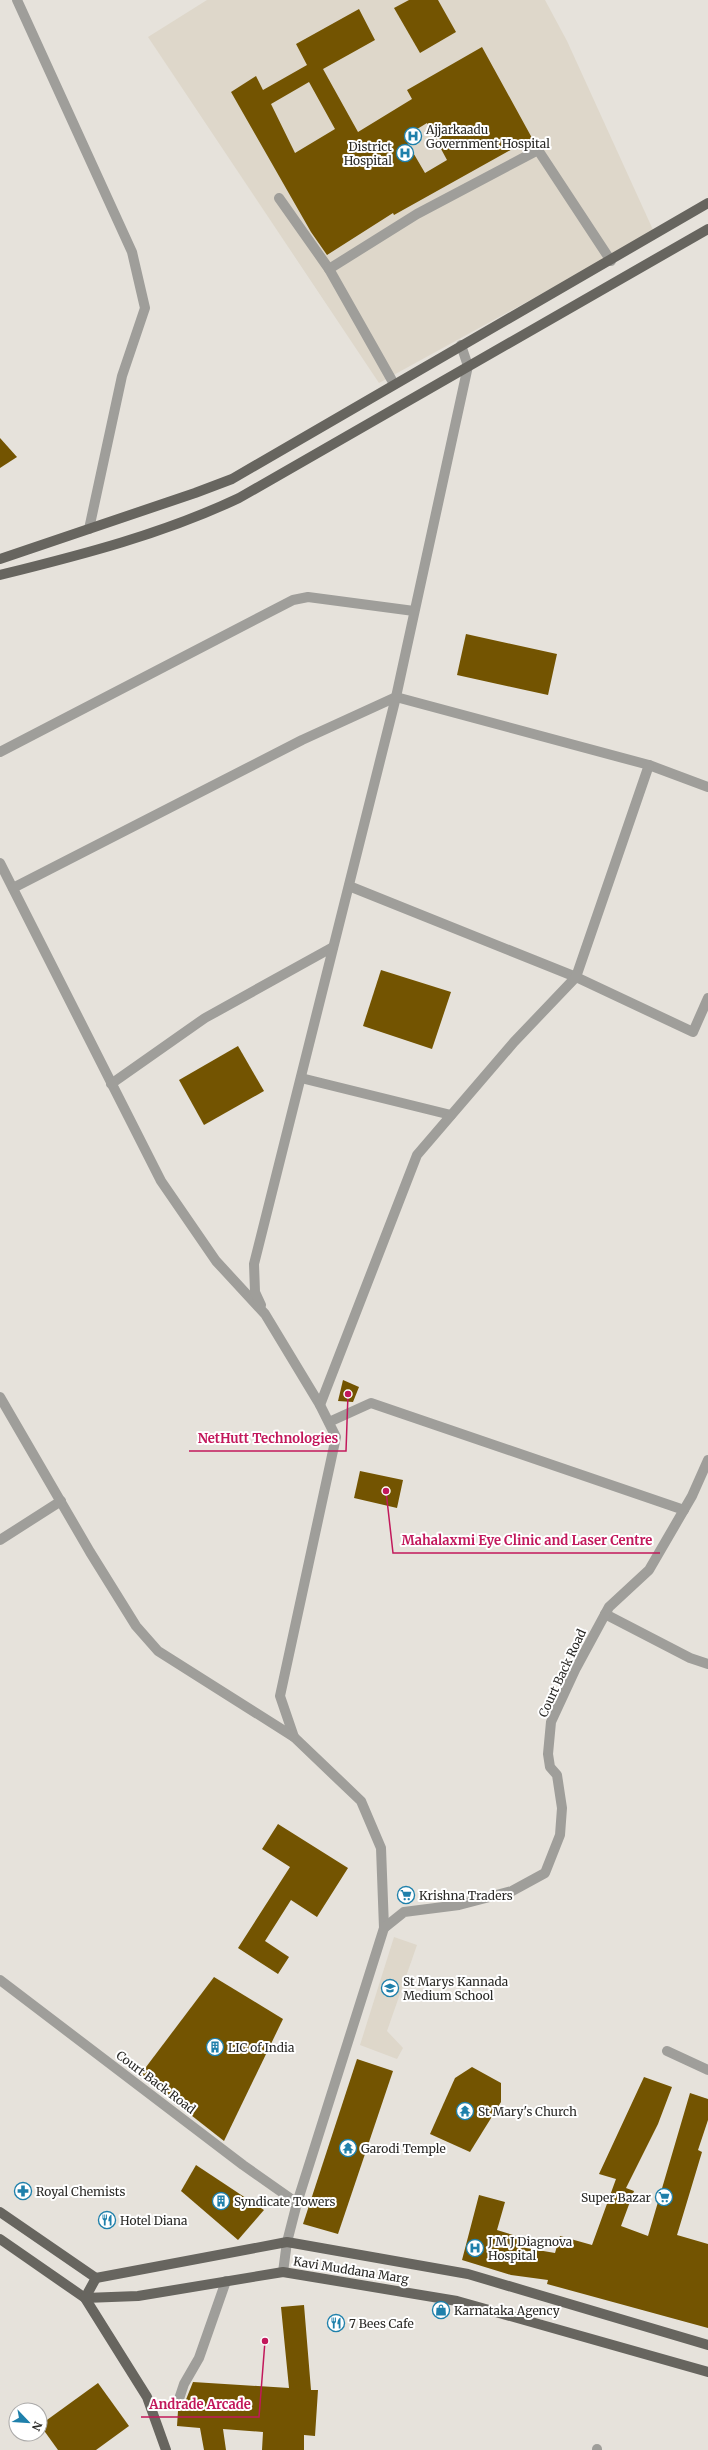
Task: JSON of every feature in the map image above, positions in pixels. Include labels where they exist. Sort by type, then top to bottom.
[{"type":"main road","points":[[0,559],[195,493],[232,478],[461,345],[611,261],[708,203]]},
{"type":"main road","points":[[0,575],[84,555],[204,515],[239,498],[708,229]]},
{"type":"main road","points":[[0,2212],[31,2235],[67,2256],[96,2278],[85,2298]]},
{"type":"main road","points":[[0,2239],[85,2298],[148,2397],[166,2450]]},
{"type":"main road","name":"Kavi Muddana Marg","points":[[96,2278],[287,2242],[468,2274],[708,2345]]},
{"type":"main road","name":"Kavi Muddana Marg","points":[[85,2298],[138,2296],[283,2272],[456,2301],[708,2372]]},
{"type":"street","points":[[17,0],[132,252],[145,308],[122,376],[89,529]]},
{"type":"street","points":[[329,269],[417,214],[538,150],[611,261]]},
{"type":"street","points":[[279,198],[329,269],[394,384]]},
{"type":"street","points":[[294,1737],[280,1696],[336,1438],[320,1405],[265,1314],[255,1292],[254,1264],[396,697],[468,366],[461,345]]},
{"type":"street","points":[[0,752],[293,600],[308,597],[414,611]]},
{"type":"street","points":[[13,888],[302,740],[396,697],[649,765],[708,788]]},
{"type":"street","points":[[320,1405],[417,1155],[514,1042],[576,977],[649,765]]},
{"type":"street","points":[[0,864],[161,1181],[216,1261],[265,1314]]},
{"type":"street","points":[[349,886],[576,977],[693,1032],[708,998]]},
{"type":"street","points":[[111,1084],[205,1018],[333,947]]},
{"type":"street","points":[[300,1078],[451,1115]]},
{"type":"street","points":[[0,1397],[136,1626],[158,1651],[294,1737],[361,1801],[380,1848],[384,1928],[297,2203],[287,2242],[283,2272]]},
{"type":"street","points":[[329,1422],[371,1403],[684,1510]]},
{"type":"street","name":"Court Back Road","points":[[384,1928],[404,1912],[459,1905],[512,1891],[545,1873],[560,1835],[562,1808],[557,1775],[550,1767],[548,1754],[551,1722],[576,1668],[609,1607],[649,1570],[684,1510],[708,1460]]},
{"type":"street","points":[[0,1540],[61,1501]]},
{"type":"street","points":[[605,1614],[690,1658],[708,1664]]},
{"type":"street","name":"Court Back Road","points":[[0,1980],[244,2165],[297,2203]]},
{"type":"street","points":[[667,2051],[708,2070]]},
{"type":"street","points":[[176,2405],[184,2384],[199,2358],[226,2281]]},
{"type":"shaded area","name":"Ajjarkaadu Government Hospital","points":[[207,0],[545,0],[567,41],[654,232],[379,383],[148,37]]},
{"type":"shaded area","name":"St Marys Kannada Medium School","points":[[394,1937],[417,1945],[387,2031],[403,2048],[397,2059],[360,2045]]},
{"type":"building","points":[[409,0],[438,0],[456,32],[420,53],[394,8]]},
{"type":"building","points":[[359,9],[375,40],[323,69],[358,132],[412,99],[407,90],[482,47],[532,138],[394,215],[393,213],[327,255],[311,232],[231,92],[256,76],[263,90],[307,65],[296,44]],"holes":[[[309,82],[335,129],[295,153],[271,104]],[[427,123],[447,160],[425,173],[404,137]]]},
{"type":"building","points":[[0,438],[17,457],[0,468]]},
{"type":"building","points":[[466,634],[557,654],[548,695],[457,675]]},
{"type":"building","points":[[381,970],[451,992],[432,1049],[363,1026]]},
{"type":"building","points":[[238,1046],[264,1091],[204,1125],[179,1080]]},
{"type":"building","points":[[343,1380],[359,1387],[353,1402],[338,1401]]},
{"type":"building","points":[[360,1471],[403,1480],[397,1508],[354,1498]]},
{"type":"building","points":[[278,1824],[348,1868],[317,1917],[291,1900],[265,1941],[289,1957],[278,1974],[238,1948],[290,1867],[262,1849]]},
{"type":"building","name":"LIC of India","points":[[214,1977],[283,2019],[224,2141],[140,2075]]},
{"type":"building","name":"Garodi Temple","points":[[357,2059],[393,2071],[338,2234],[303,2224]]},
{"type":"building","points":[[472,2067],[501,2083],[501,2102],[470,2152],[430,2134],[455,2078]]},
{"type":"building","points":[[644,2077],[672,2087],[658,2124],[626,2188],[634,2191],[621,2226],[648,2236],[690,2093],[708,2099],[708,2120],[698,2150],[702,2152],[677,2235],[708,2244],[708,2328],[547,2284],[548,2280],[511,2275],[462,2260],[479,2195],[505,2202],[497,2230],[523,2238],[520,2247],[555,2253],[560,2236],[592,2245],[616,2179],[599,2174]]},
{"type":"building","name":"Syndicate Towers","points":[[196,2165],[264,2210],[238,2240],[181,2191]]},
{"type":"building","points":[[304,2305],[311,2390],[318,2390],[315,2436],[304,2435],[304,2450],[262,2450],[263,2432],[223,2429],[226,2450],[204,2450],[200,2428],[177,2426],[178,2411],[183,2407],[193,2382],[289,2388],[281,2307]]},
{"type":"building","points":[[98,2383],[129,2426],[96,2450],[58,2450],[48,2436],[48,2419]]},
{"type":"place","name":"Ajjarkaadu Government Hospital","points":[[413,136]]},
{"type":"place","name":"District Hospital","points":[[405,153]]},
{"type":"place","name":"NetHutt Technologies","points":[[348,1394]]},
{"type":"place","name":"Mahalaxmi Eye Clinic and Laser Centre","points":[[386,1491]]},
{"type":"place","name":"Krishna Traders","points":[[406,1895]]},
{"type":"place","name":"St Marys Kannada Medium School","points":[[390,1988]]},
{"type":"place","name":"LIC of India","points":[[215,2047]]},
{"type":"place","name":"St Mary's Church","points":[[465,2111]]},
{"type":"place","name":"Garodi Temple","points":[[348,2148]]},
{"type":"place","name":"Royal Chemists","points":[[23,2191]]},
{"type":"place","name":"Super Bazar","points":[[664,2197]]},
{"type":"place","name":"Syndicate Towers","points":[[221,2201]]},
{"type":"place","name":"Hotel Diana","points":[[107,2220]]},
{"type":"place","name":"J M J Diagnova Hospital","points":[[475,2248]]},
{"type":"place","name":"Karnataka Agency","points":[[441,2310]]},
{"type":"place","name":"7 Bees Cafe","points":[[336,2323]]},
{"type":"place","name":"Andrade Arcade","points":[[265,2341]]}]
